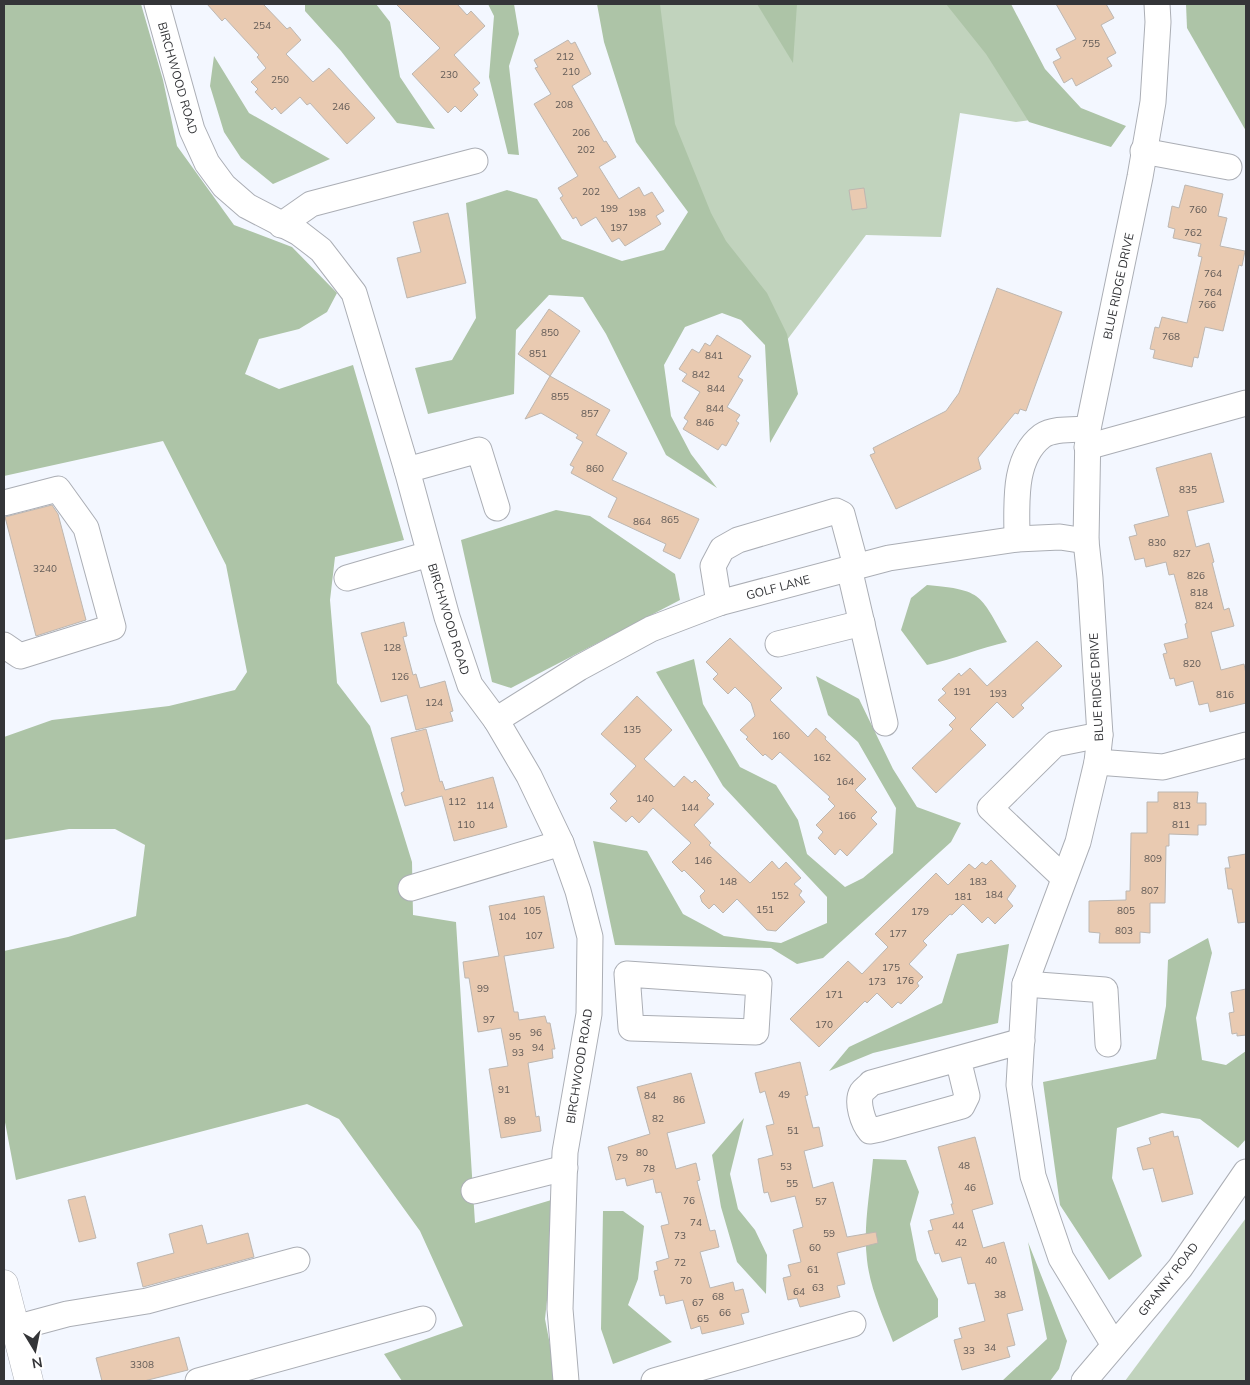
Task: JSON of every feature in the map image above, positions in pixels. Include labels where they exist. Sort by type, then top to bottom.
[{"type":"main road","points":[[4,1284],[29,1381]]},
{"type":"street","name":"BIRCHWOOD ROAD","points":[[156,4],[192,130],[207,162],[224,186],[247,206],[299,233],[322,250],[354,293],[407,470],[429,554],[470,685],[496,720],[529,776],[561,843],[578,891],[590,936],[589,1014],[565,1152],[560,1309],[566,1381]]},
{"type":"street","name":"BLUE RIDGE DRIVE","points":[[1114,1345],[1061,1258],[1032,1176],[1019,1085],[1025,984],[1078,842],[1098,762],[1100,735],[1086,541],[1087,438],[1140,177],[1152,102],[1158,22],[1157,4]]},
{"type":"street","points":[[1143,151],[1229,167]]},
{"type":"street","points":[[281,225],[312,204],[475,161]]},
{"type":"street","points":[[1017,539],[1018,488],[1022,465],[1029,452],[1043,436],[1064,430],[1087,438],[1246,403]]},
{"type":"street","points":[[407,470],[479,450],[497,508]]},
{"type":"street","points":[[4,503],[58,489],[86,528],[113,627],[20,656],[4,645]]},
{"type":"street","points":[[719,603],[713,566],[722,549],[738,540],[836,511],[842,514],[862,623],[885,723]]},
{"type":"street","name":"GOLF LANE","points":[[496,720],[578,668],[652,629],[719,603],[889,558],[1017,539],[1060,537],[1086,541]]},
{"type":"street","points":[[347,578],[429,554]]},
{"type":"street","points":[[778,644],[862,623]]},
{"type":"street","points":[[1064,878],[990,808],[1055,744],[1100,735]]},
{"type":"street","points":[[1098,762],[1163,766],[1246,745]]},
{"type":"street","points":[[410,888],[561,843]]},
{"type":"street","points":[[590,968],[627,974],[759,983],[756,1032],[631,1028],[627,974]]},
{"type":"street","points":[[1025,984],[1105,990],[1108,1044]]},
{"type":"street","points":[[958,1059],[1022,1041]]},
{"type":"street","points":[[474,1191],[565,1168]]},
{"type":"street","name":"GRANNY ROAD","points":[[1084,1381],[1180,1268],[1246,1172]]},
{"type":"street","points":[[15,1328],[68,1314],[147,1301],[296,1260]]},
{"type":"street","points":[[198,1381],[423,1319]]},
{"type":"street","points":[[654,1381],[852,1324]]},
{"type":"green space","points":[[4,4],[141,4],[163,80],[177,146],[234,225],[292,247],[337,293],[327,312],[299,329],[259,339],[245,374],[279,389],[353,365],[404,540],[335,557],[330,600],[337,683],[370,726],[412,862],[413,915],[456,922],[475,1223],[558,1198],[545,1319],[557,1381],[402,1381],[384,1354],[463,1326],[420,1231],[339,1119],[307,1104],[16,1180],[4,1117],[4,951],[68,937],[136,916],[145,845],[115,829],[69,829],[4,840],[4,737],[52,720],[169,706],[235,690],[247,672],[226,565],[163,441],[4,476]]},
{"type":"green space","points":[[305,4],[376,4],[390,22],[400,77],[435,129],[397,123],[341,51],[305,11]]},
{"type":"green space","points":[[488,4],[514,4],[519,34],[509,66],[519,155],[508,154],[489,77],[494,16]]},
{"type":"green space","points":[[597,4],[660,4],[675,124],[711,213],[726,241],[767,293],[787,334],[798,394],[770,443],[765,345],[741,320],[722,313],[685,327],[664,365],[671,416],[691,454],[717,488],[666,455],[606,334],[583,297],[549,295],[516,330],[514,394],[428,414],[415,368],[452,360],[476,318],[466,203],[507,190],[537,199],[562,239],[622,261],[664,250],[688,212],[636,142],[604,42]]},
{"type":"green space","points":[[638,4],[998,4],[1053,117],[1016,122],[960,113],[941,237],[866,235],[781,348],[650,119]]},
{"type":"green space","points":[[757,4],[797,4],[793,63]]},
{"type":"green space","points":[[946,4],[1011,4],[1045,69],[1081,108],[1126,126],[1111,147],[1029,122],[986,54]]},
{"type":"green space","points":[[1186,4],[1246,4],[1246,131],[1187,28]]},
{"type":"green space","points":[[214,56],[249,113],[330,159],[273,184],[241,158],[224,132],[210,86]]},
{"type":"green space","points":[[556,510],[590,516],[675,574],[680,600],[511,688],[492,682],[461,540]]},
{"type":"green space","points":[[927,585],[960,589],[978,598],[991,614],[1007,642],[927,665],[901,630],[911,598]]},
{"type":"green space","points":[[694,659],[703,704],[740,767],[776,785],[798,820],[807,854],[845,887],[863,878],[893,853],[896,808],[858,742],[828,715],[816,676],[859,699],[893,769],[917,807],[961,823],[951,842],[823,958],[797,964],[771,948],[615,945],[593,841],[647,851],[683,914],[724,936],[781,943],[827,923],[827,897],[723,786],[656,672]]},
{"type":"green space","points":[[1208,938],[1212,953],[1196,1018],[1202,1060],[1226,1065],[1246,1051],[1246,1139],[1238,1148],[1200,1119],[1162,1113],[1117,1128],[1112,1178],[1142,1256],[1109,1280],[1060,1205],[1043,1082],[1156,1059],[1166,1006],[1168,960]]},
{"type":"green space","points":[[1009,944],[998,1023],[873,1053],[829,1071],[849,1047],[942,1003],[957,954]]},
{"type":"green space","points":[[744,1118],[730,1174],[738,1209],[755,1230],[767,1255],[766,1294],[737,1262],[721,1207],[712,1155]]},
{"type":"green space","points":[[873,1159],[906,1160],[919,1192],[910,1224],[917,1260],[938,1299],[938,1317],[893,1342],[874,1291],[867,1260],[866,1222]]},
{"type":"green space","points":[[603,1211],[623,1211],[644,1226],[638,1279],[628,1305],[672,1342],[613,1364],[601,1329]]},
{"type":"green space","points":[[1246,1218],[1246,1381],[1125,1381]]},
{"type":"green space","points":[[1028,1242],[1067,1341],[1059,1369],[1050,1381],[1002,1381],[1047,1339]]},
{"type":"building","points":[[207,4],[263,4],[287,29],[290,27],[301,40],[286,54],[313,82],[329,68],[375,118],[347,144],[310,103],[307,105],[300,97],[281,114],[275,107],[272,110],[255,92],[258,89],[251,82],[266,68],[257,57],[259,55],[225,18],[222,21]]},
{"type":"building","points":[[396,4],[457,4],[467,15],[471,11],[485,26],[454,55],[480,83],[473,89],[478,95],[461,112],[455,106],[448,113],[412,74],[440,48]]},
{"type":"building","points":[[1056,4],[1106,4],[1114,18],[1101,25],[1116,53],[1107,58],[1112,66],[1076,86],[1072,78],[1064,83],[1053,62],[1061,58],[1056,49],[1076,39]]},
{"type":"building","points":[[568,40],[571,44],[575,42],[591,74],[572,86],[604,142],[606,141],[616,157],[599,167],[619,199],[639,187],[644,196],[652,192],[664,211],[656,216],[661,224],[625,246],[619,238],[612,242],[596,217],[581,226],[576,217],[573,219],[560,198],[563,196],[558,188],[578,176],[534,104],[551,94],[535,68],[538,67],[534,60]]},
{"type":"building","points":[[1185,185],[1223,194],[1218,216],[1227,218],[1220,246],[1245,251],[1242,266],[1239,265],[1223,331],[1205,327],[1198,358],[1194,357],[1192,367],[1153,358],[1155,350],[1150,349],[1155,327],[1159,328],[1162,317],[1187,323],[1202,257],[1198,256],[1201,244],[1173,238],[1175,229],[1168,227],[1172,206],[1179,208]]},
{"type":"building","points":[[864,188],[867,208],[852,210],[849,190]]},
{"type":"building","points":[[448,213],[466,283],[407,298],[397,258],[421,252],[413,222]]},
{"type":"building","points":[[997,288],[1062,312],[1026,411],[1020,409],[1018,414],[1015,413],[978,458],[981,469],[896,509],[870,455],[875,453],[873,448],[946,411],[959,393]]},
{"type":"building","points":[[549,309],[580,331],[550,376],[518,354]]},
{"type":"building","points":[[717,335],[751,356],[738,377],[743,380],[727,407],[740,415],[736,421],[739,423],[726,446],[722,444],[718,450],[683,429],[688,421],[684,418],[700,392],[682,381],[687,374],[679,369],[692,349],[699,353],[705,343],[710,346]]},
{"type":"building","points":[[550,376],[610,410],[596,435],[627,453],[612,480],[699,519],[680,559],[663,551],[666,544],[608,517],[617,498],[571,473],[574,467],[570,465],[583,442],[576,438],[578,435],[541,413],[525,419]]},
{"type":"building","points":[[1211,453],[1224,502],[1187,511],[1196,547],[1209,543],[1224,610],[1229,608],[1234,626],[1211,632],[1221,670],[1244,664],[1246,703],[1210,712],[1208,703],[1199,705],[1193,681],[1176,686],[1174,678],[1170,679],[1163,654],[1167,653],[1164,644],[1188,638],[1185,624],[1187,623],[1174,574],[1169,575],[1166,562],[1146,567],[1144,558],[1135,560],[1129,537],[1137,535],[1134,525],[1169,516],[1156,468]]},
{"type":"building","points":[[52,505],[58,514],[86,620],[36,636],[5,517]]},
{"type":"building","points":[[404,622],[407,636],[403,637],[413,675],[416,674],[420,688],[445,681],[453,711],[450,712],[453,721],[416,730],[407,695],[381,702],[361,633]]},
{"type":"building","points":[[730,638],[782,688],[770,700],[808,737],[816,728],[866,779],[855,790],[877,812],[871,818],[877,824],[847,856],[840,849],[835,855],[818,838],[823,832],[816,825],[835,806],[828,799],[830,797],[780,752],[772,760],[765,754],[763,756],[740,730],[755,716],[751,703],[735,687],[728,694],[713,679],[718,674],[706,662]]},
{"type":"building","points":[[1037,641],[1062,666],[1021,705],[1024,708],[1013,718],[997,702],[970,729],[986,745],[936,793],[912,768],[953,729],[949,725],[956,718],[938,700],[946,693],[942,689],[959,673],[961,676],[970,668],[987,686]]},
{"type":"building","points":[[637,696],[672,730],[644,759],[674,787],[684,776],[692,783],[695,780],[710,795],[707,798],[714,804],[694,825],[711,843],[709,845],[750,883],[772,861],[779,869],[786,862],[801,878],[794,884],[802,891],[799,895],[805,902],[776,931],[767,930],[737,899],[723,913],[714,904],[709,909],[702,902],[700,896],[705,891],[684,870],[682,872],[672,862],[691,843],[653,808],[639,823],[632,816],[626,822],[610,808],[617,801],[610,794],[636,766],[601,734]]},
{"type":"building","points":[[426,729],[440,782],[442,781],[445,790],[493,777],[507,827],[454,841],[442,796],[405,806],[401,793],[404,791],[391,738]]},
{"type":"building","points":[[1158,792],[1198,792],[1197,803],[1206,803],[1206,825],[1198,825],[1198,835],[1169,834],[1169,846],[1166,846],[1165,903],[1150,903],[1150,933],[1140,932],[1140,943],[1099,943],[1100,933],[1089,932],[1089,901],[1126,900],[1126,891],[1130,891],[1131,833],[1147,833],[1147,802],[1158,802]]},
{"type":"building","points":[[1246,854],[1246,922],[1238,923],[1232,889],[1228,889],[1225,868],[1230,868],[1228,857]]},
{"type":"building","points":[[991,860],[1016,886],[1007,899],[1013,906],[995,924],[988,917],[982,923],[963,904],[952,915],[950,914],[923,941],[927,945],[909,964],[923,977],[917,983],[919,986],[901,1004],[898,1002],[892,1008],[877,993],[867,1003],[865,1001],[819,1047],[790,1019],[848,961],[862,974],[888,947],[875,934],[936,873],[948,885],[969,864],[975,869],[982,862],[986,865]]},
{"type":"building","points":[[544,896],[554,948],[504,956],[514,1012],[518,1012],[519,1020],[545,1016],[547,1023],[550,1023],[555,1049],[552,1049],[553,1058],[528,1063],[536,1117],[539,1116],[541,1131],[501,1138],[489,1069],[508,1066],[501,1028],[478,1032],[469,978],[465,978],[463,962],[499,956],[489,906]]},
{"type":"building","points":[[1246,989],[1246,1035],[1237,1036],[1237,1033],[1232,1034],[1229,1013],[1234,1012],[1231,992]]},
{"type":"building","points":[[800,1062],[808,1095],[805,1096],[813,1128],[819,1127],[823,1146],[804,1151],[813,1188],[833,1182],[847,1237],[876,1232],[878,1243],[837,1253],[845,1284],[837,1286],[840,1297],[800,1307],[797,1298],[788,1300],[783,1278],[791,1276],[788,1265],[801,1262],[793,1230],[803,1227],[795,1196],[771,1202],[768,1192],[764,1193],[758,1159],[773,1155],[766,1126],[774,1124],[765,1091],[760,1093],[755,1073]]},
{"type":"building","points":[[691,1073],[705,1123],[667,1133],[676,1169],[696,1163],[700,1180],[697,1181],[710,1231],[715,1230],[719,1247],[700,1252],[710,1288],[733,1282],[735,1291],[743,1289],[749,1312],[741,1314],[744,1324],[702,1334],[700,1326],[691,1329],[683,1300],[666,1304],[664,1295],[660,1296],[654,1271],[658,1270],[656,1262],[669,1258],[661,1226],[669,1224],[661,1192],[656,1193],[653,1179],[627,1186],[625,1178],[616,1180],[608,1147],[650,1134],[637,1087]]},
{"type":"building","points":[[1173,1131],[1174,1137],[1178,1136],[1193,1194],[1162,1202],[1153,1168],[1143,1170],[1137,1148],[1151,1144],[1149,1138]]},
{"type":"building","points":[[975,1137],[993,1204],[972,1210],[983,1248],[1004,1242],[1023,1310],[1007,1314],[1015,1345],[1007,1347],[1010,1357],[962,1370],[954,1340],[962,1338],[959,1328],[985,1321],[975,1283],[968,1284],[961,1257],[942,1262],[939,1253],[935,1254],[928,1231],[933,1230],[930,1220],[954,1214],[938,1147]]},
{"type":"building","points":[[85,1196],[96,1238],[79,1242],[68,1200]]},
{"type":"building","points":[[202,1225],[207,1244],[248,1233],[254,1257],[143,1287],[137,1263],[174,1253],[169,1234]]},
{"type":"building","points":[[179,1337],[188,1370],[144,1381],[102,1381],[96,1358]]}]
